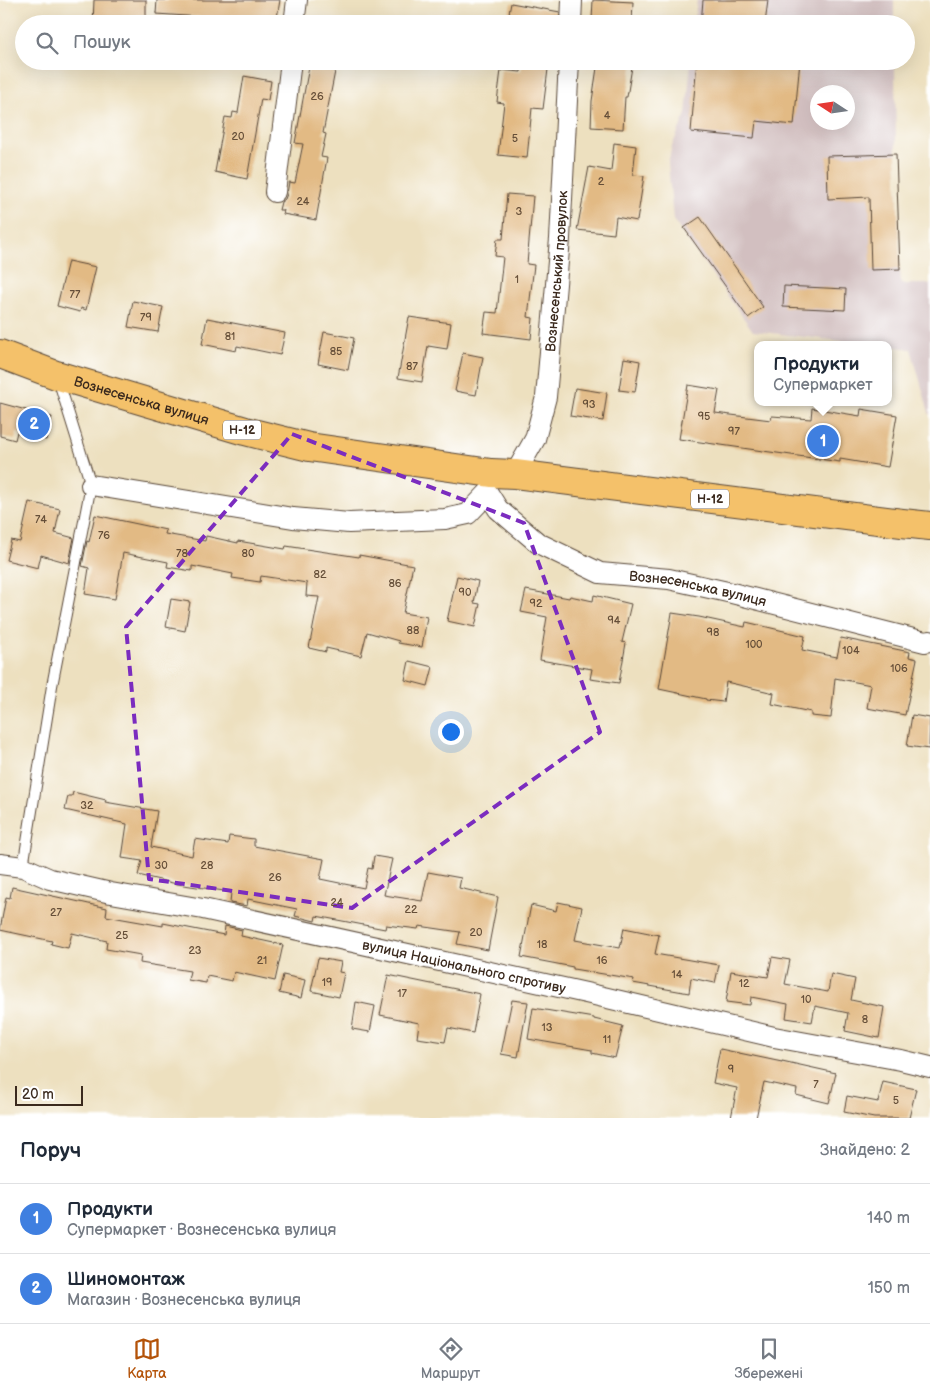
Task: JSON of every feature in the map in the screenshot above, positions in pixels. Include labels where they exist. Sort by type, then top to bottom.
[{"type":"main road","name":"Вознесенська вулиця","points":[[0,354],[56,375],[245,431],[309,447],[498,480],[930,526]]},
{"type":"street","points":[[295,15],[296,0]]},
{"type":"street","points":[[571,15],[572,0]]},
{"type":"street","points":[[275,192],[290,70]]},
{"type":"street","name":"Вознесенський провулок","points":[[498,480],[535,439],[546,397],[560,238],[569,70]]},
{"type":"street","points":[[91,485],[293,518],[349,522],[445,519],[468,514],[498,480]]},
{"type":"street","name":"Вознесенська вулиця","points":[[498,480],[498,509],[538,543],[600,573],[669,579],[925,642],[930,641]]},
{"type":"street","name":"вулиця Національного спротиву","points":[[0,864],[23,867],[50,879],[111,893],[203,909],[586,993],[774,1037],[930,1067]]},
{"type":"lane","points":[[23,867],[52,686],[91,485],[56,375]]},
{"type":"highlighted area","points":[[292,434],[524,523],[600,732],[352,908],[149,879],[126,627]]},
{"type":"shaded area","points":[[697,0],[894,0],[894,15],[695,15]]},
{"type":"shaded area","points":[[690,70],[895,70],[901,284],[930,284],[930,416],[911,349],[892,347],[892,341],[840,341],[753,331],[673,220],[668,163],[672,146],[686,114]]},
{"type":"building","points":[[94,0],[146,0],[146,15],[93,15]]},
{"type":"building","points":[[157,0],[280,0],[278,15],[156,14]]},
{"type":"building","points":[[593,0],[633,2],[632,15],[592,15]]},
{"type":"building","points":[[703,0],[768,0],[766,15],[702,15]]},
{"type":"building","points":[[511,3],[560,12],[560,15],[509,15]]},
{"type":"building","points":[[308,70],[335,70],[323,133],[326,134],[321,157],[327,158],[316,220],[283,214],[284,210],[279,210],[281,202],[287,194],[289,182],[295,183],[303,144],[295,143]]},
{"type":"building","points":[[501,70],[521,72],[521,70],[548,70],[543,109],[532,108],[527,158],[498,155],[504,103],[497,102]]},
{"type":"building","points":[[597,70],[632,70],[627,97],[625,97],[623,129],[591,127],[592,101]]},
{"type":"building","points":[[696,70],[799,70],[794,125],[756,121],[754,138],[691,132]]},
{"type":"building","points":[[244,76],[271,81],[268,100],[261,99],[247,179],[215,172],[225,117],[232,118],[233,112],[238,113]]},
{"type":"building","points":[[614,143],[636,146],[633,175],[644,176],[637,221],[616,217],[614,234],[577,230],[589,167],[611,171]]},
{"type":"building","points":[[896,154],[900,269],[871,270],[869,197],[828,199],[827,156]]},
{"type":"building","points":[[507,194],[533,196],[527,264],[534,265],[528,317],[533,318],[531,339],[483,333],[486,312],[497,313],[503,257],[495,256],[497,239],[503,239]]},
{"type":"building","points":[[700,217],[763,307],[748,318],[684,228]]},
{"type":"building","points":[[68,261],[96,267],[86,310],[81,308],[80,312],[57,306]]},
{"type":"building","points":[[784,286],[846,289],[845,310],[783,307]]},
{"type":"building","points":[[133,301],[163,307],[158,332],[128,327]]},
{"type":"building","points":[[409,317],[451,323],[447,349],[428,346],[422,382],[398,378]]},
{"type":"building","points":[[207,318],[285,333],[280,355],[237,346],[236,351],[202,344]]},
{"type":"building","points":[[324,332],[354,338],[348,370],[318,364]]},
{"type":"building","points":[[463,353],[483,357],[476,395],[455,391]]},
{"type":"building","points":[[624,358],[640,361],[635,392],[619,390]]},
{"type":"building","points":[[688,385],[719,390],[715,413],[771,420],[772,416],[811,419],[812,408],[860,416],[861,409],[897,415],[888,467],[840,459],[840,462],[679,439]]},
{"type":"building","points":[[575,388],[607,393],[603,421],[570,416]]},
{"type":"building","points":[[0,403],[52,417],[46,440],[17,432],[15,440],[0,436]]},
{"type":"building","points":[[29,502],[60,509],[55,533],[74,538],[69,563],[41,555],[38,568],[6,560],[11,540],[20,542]]},
{"type":"building","points":[[95,515],[166,530],[165,534],[205,541],[206,536],[238,543],[238,541],[285,549],[286,546],[359,557],[359,555],[413,565],[403,613],[427,617],[422,647],[398,643],[399,641],[367,632],[361,656],[326,648],[326,652],[309,648],[319,597],[306,596],[307,583],[261,576],[260,582],[232,578],[233,574],[192,566],[192,571],[167,567],[168,562],[123,553],[115,599],[85,594],[89,568],[82,566]]},
{"type":"building","points":[[457,576],[478,581],[474,603],[480,604],[475,627],[447,621]]},
{"type":"building","points":[[526,590],[593,601],[594,595],[631,604],[622,642],[626,643],[619,683],[590,679],[592,669],[540,660],[547,617],[521,612]]},
{"type":"building","points":[[171,599],[190,602],[185,631],[166,627]]},
{"type":"building","points":[[672,613],[745,627],[746,622],[805,636],[802,650],[837,657],[841,638],[910,652],[909,657],[917,659],[905,715],[867,708],[871,685],[835,678],[831,718],[811,716],[811,712],[772,704],[774,693],[726,682],[723,702],[659,689]]},
{"type":"building","points":[[409,661],[433,667],[428,686],[405,680]]},
{"type":"building","points":[[912,715],[930,718],[929,749],[907,746]]},
{"type":"building","points":[[73,792],[106,800],[105,802],[157,811],[151,847],[192,856],[195,839],[228,844],[229,836],[254,839],[254,846],[324,859],[320,879],[364,888],[368,868],[372,869],[374,856],[392,859],[384,895],[422,901],[428,872],[461,878],[459,888],[498,897],[488,950],[457,944],[460,932],[419,926],[418,929],[386,925],[385,929],[316,916],[315,921],[295,916],[297,909],[248,899],[247,906],[230,903],[231,892],[177,884],[138,875],[142,861],[122,858],[127,824],[65,810],[68,796],[72,796]]},
{"type":"building","points":[[12,887],[107,908],[106,916],[163,926],[163,923],[224,935],[225,926],[242,930],[241,936],[283,945],[275,981],[234,972],[232,981],[207,976],[206,983],[188,980],[190,971],[140,963],[141,955],[106,949],[107,941],[72,933],[68,948],[51,944],[52,941],[0,930],[6,897],[10,898]]},
{"type":"building","points":[[558,902],[582,907],[575,940],[620,948],[624,928],[659,935],[655,954],[719,965],[715,983],[691,978],[689,993],[633,983],[634,979],[573,969],[573,967],[521,957],[531,905],[556,911]]},
{"type":"building","points":[[772,957],[790,960],[785,984],[828,992],[831,974],[855,979],[851,1000],[884,1007],[879,1038],[845,1031],[848,1013],[815,1006],[812,1022],[786,1018],[788,1004],[751,997],[750,1005],[726,1002],[731,971],[768,977]]},
{"type":"building","points":[[318,958],[341,962],[339,972],[344,973],[339,997],[311,991]]},
{"type":"building","points":[[283,975],[305,980],[301,998],[279,993]]},
{"type":"building","points":[[388,975],[480,994],[473,1033],[448,1028],[445,1042],[417,1038],[419,1023],[380,1015]]},
{"type":"building","points":[[512,1000],[528,1002],[518,1057],[501,1054]]},
{"type":"building","points":[[356,1002],[375,1006],[370,1032],[352,1029]]},
{"type":"building","points":[[533,1008],[594,1018],[623,1026],[615,1058],[592,1053],[592,1050],[528,1039]]},
{"type":"building","points":[[720,1049],[836,1073],[829,1103],[796,1095],[797,1089],[764,1082],[756,1118],[731,1118],[737,1088],[713,1083]]},
{"type":"building","points":[[883,1082],[916,1089],[909,1118],[874,1118],[844,1112],[847,1096],[878,1102]]},
{"type":"place","name":"Шиномонтаж","points":[[34,424]]},
{"type":"place","name":"Продукти","points":[[823,441]]}]
